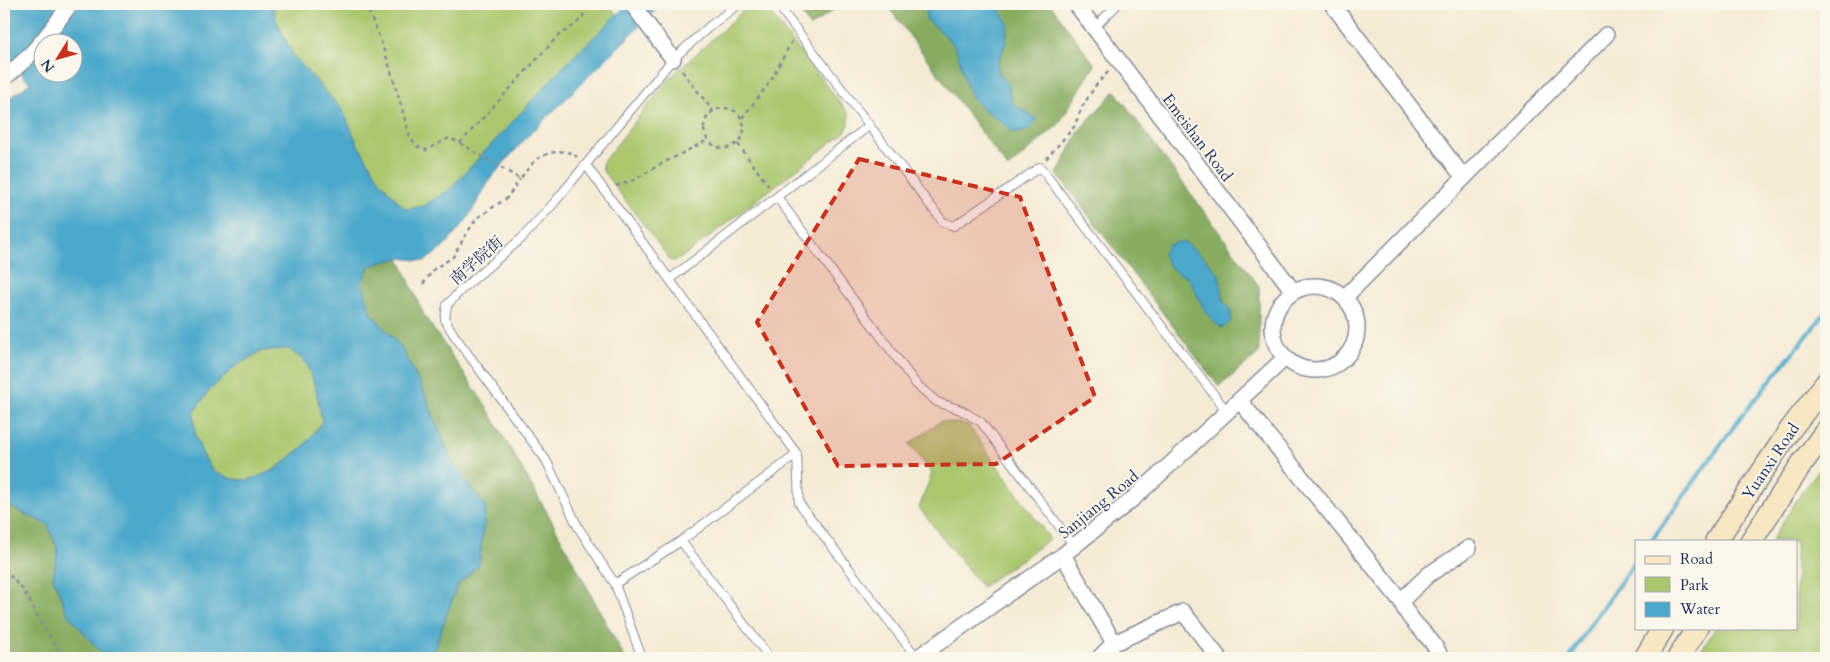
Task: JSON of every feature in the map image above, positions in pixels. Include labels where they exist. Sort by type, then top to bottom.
[{"type":"main road","name":"Yuanxi Road","points":[[1717,540],[1790,430],[1826,383]]},
{"type":"main road","name":"Yuanxi Road","points":[[1753,540],[1803,462],[1826,431]]},
{"type":"main road","points":[[1645,658],[1662,630]]},
{"type":"main road","points":[[1678,658],[1696,630]]},
{"type":"street","points":[[4,78],[20,65],[50,34],[70,4]]},
{"type":"street","points":[[632,4],[673,59]]},
{"type":"street","name":"Emeishan Road","points":[[1076,4],[1293,291]]},
{"type":"street","points":[[1332,4],[1464,178]]},
{"type":"street","points":[[1345,297],[1606,35]]},
{"type":"street","points":[[1310,285],[1329,288],[1345,297],[1353,308],[1357,320],[1358,334],[1354,347],[1346,358],[1335,366],[1322,370],[1309,370],[1296,366],[1285,358],[1275,342],[1273,323],[1279,305],[1293,291],[1310,285]]},
{"type":"street","name":"Sanjiang Road","points":[[917,658],[1069,550],[1134,498],[1285,358]]},
{"type":"street","points":[[1240,401],[1401,601],[1406,614],[1438,650],[1441,658]]},
{"type":"street","points":[[1401,601],[1428,575],[1469,548]]},
{"type":"street","points":[[1069,550],[1114,643]]},
{"type":"street","points":[[1099,658],[1114,643],[1183,612],[1219,658]]},
{"type":"lane","name":"南学院街","points":[[642,658],[615,584],[578,527],[546,460],[454,335],[445,320],[447,305],[460,290],[522,238],[586,165],[673,59],[710,25],[739,4]]},
{"type":"lane","points":[[777,4],[943,222],[954,226],[1040,167],[1228,412]]},
{"type":"lane","points":[[1094,28],[1118,4]]},
{"type":"lane","points":[[670,279],[870,125]]},
{"type":"lane","points":[[586,165],[797,454],[799,503],[917,658]]},
{"type":"lane","points":[[777,197],[916,384],[938,402],[961,410],[981,422],[1069,550]]},
{"type":"lane","points":[[615,584],[681,540],[797,454]]},
{"type":"lane","points":[[681,540],[770,658]]},
{"type":"path","points":[[365,4],[378,30],[410,137],[416,146],[426,150],[449,138],[473,150],[520,179]]},
{"type":"path","points":[[460,143],[559,35],[576,25],[586,12],[588,4]]},
{"type":"path","points":[[742,118],[770,82],[798,31]]},
{"type":"path","points":[[673,59],[713,111]]},
{"type":"path","points":[[1040,167],[1074,127],[1082,107],[1096,85],[1119,61]]},
{"type":"path","points":[[729,108],[736,111],[742,118],[744,132],[738,144],[725,148],[718,147],[708,140],[704,128],[708,116],[713,111],[729,108]]},
{"type":"path","points":[[604,190],[636,179],[708,140]]},
{"type":"path","points":[[738,144],[777,197]]},
{"type":"path","points":[[423,284],[434,269],[453,257],[477,218],[506,198],[539,158],[563,150],[574,153],[586,165]]},
{"type":"path","points":[[4,569],[24,591],[44,628],[64,658]]},
{"type":"highlighted area","points":[[859,159],[1020,197],[1095,397],[996,464],[838,466],[757,322]]},
{"type":"green space","points":[[273,4],[609,4],[617,15],[564,66],[450,189],[424,207],[405,209],[381,182],[358,145],[343,111],[293,55],[276,20]]},
{"type":"green space","points":[[796,4],[842,4],[810,27]]},
{"type":"green space","points":[[886,4],[1050,4],[1095,65],[1058,125],[1008,168]]},
{"type":"green space","points":[[753,5],[765,7],[771,14],[849,114],[849,124],[845,132],[680,259],[671,261],[603,171],[602,163],[669,79],[746,8]]},
{"type":"green space","points":[[1115,91],[1259,286],[1259,353],[1219,387],[1057,174],[1080,129]]},
{"type":"green space","points":[[399,258],[424,315],[486,406],[549,516],[625,658],[431,658],[457,586],[479,565],[486,507],[451,460],[424,392],[401,347],[372,314],[361,283],[369,266]]},
{"type":"green space","points":[[266,349],[289,349],[306,362],[316,389],[322,422],[304,446],[269,472],[256,478],[243,480],[230,479],[218,473],[207,461],[196,439],[194,414],[197,406],[223,377],[255,353]]},
{"type":"green space","points":[[941,421],[968,425],[1050,539],[982,587],[919,508],[932,473],[909,444]]},
{"type":"green space","points":[[1826,460],[1826,658],[1697,658],[1714,630],[1798,630],[1798,540],[1772,540],[1799,496]]},
{"type":"green space","points":[[4,504],[48,525],[58,551],[53,577],[67,613],[103,654],[104,658],[4,658]]},
{"type":"water","points":[[4,4],[273,4],[276,20],[293,55],[343,111],[358,145],[381,182],[405,209],[424,206],[450,189],[564,66],[628,4],[662,4],[525,139],[491,178],[466,221],[444,247],[425,261],[399,258],[369,266],[362,283],[372,314],[401,347],[424,392],[451,460],[486,507],[479,565],[457,586],[431,658],[104,658],[67,613],[53,577],[58,551],[48,525],[4,504],[4,122],[6,101],[30,83],[4,55]],"holes":[[[289,349],[306,362],[316,389],[322,422],[305,445],[276,469],[250,480],[232,479],[213,471],[203,455],[195,434],[194,412],[209,391],[234,367],[262,351]]]},
{"type":"water","points":[[933,4],[997,5],[1008,23],[1006,42],[998,63],[998,72],[1009,85],[1011,99],[1014,103],[1036,119],[1031,129],[1020,133],[1011,132],[1002,122],[973,99],[966,83],[958,54],[944,35],[926,19],[926,10]]},
{"type":"water","points":[[1177,242],[1186,243],[1207,260],[1219,275],[1224,303],[1231,310],[1231,322],[1222,328],[1206,312],[1188,277],[1172,269],[1165,259],[1163,254],[1167,246]]},
{"type":"waterway","points":[[1652,540],[1740,418],[1826,312]]},
{"type":"waterway","points":[[1570,658],[1588,628],[1635,562]]}]
